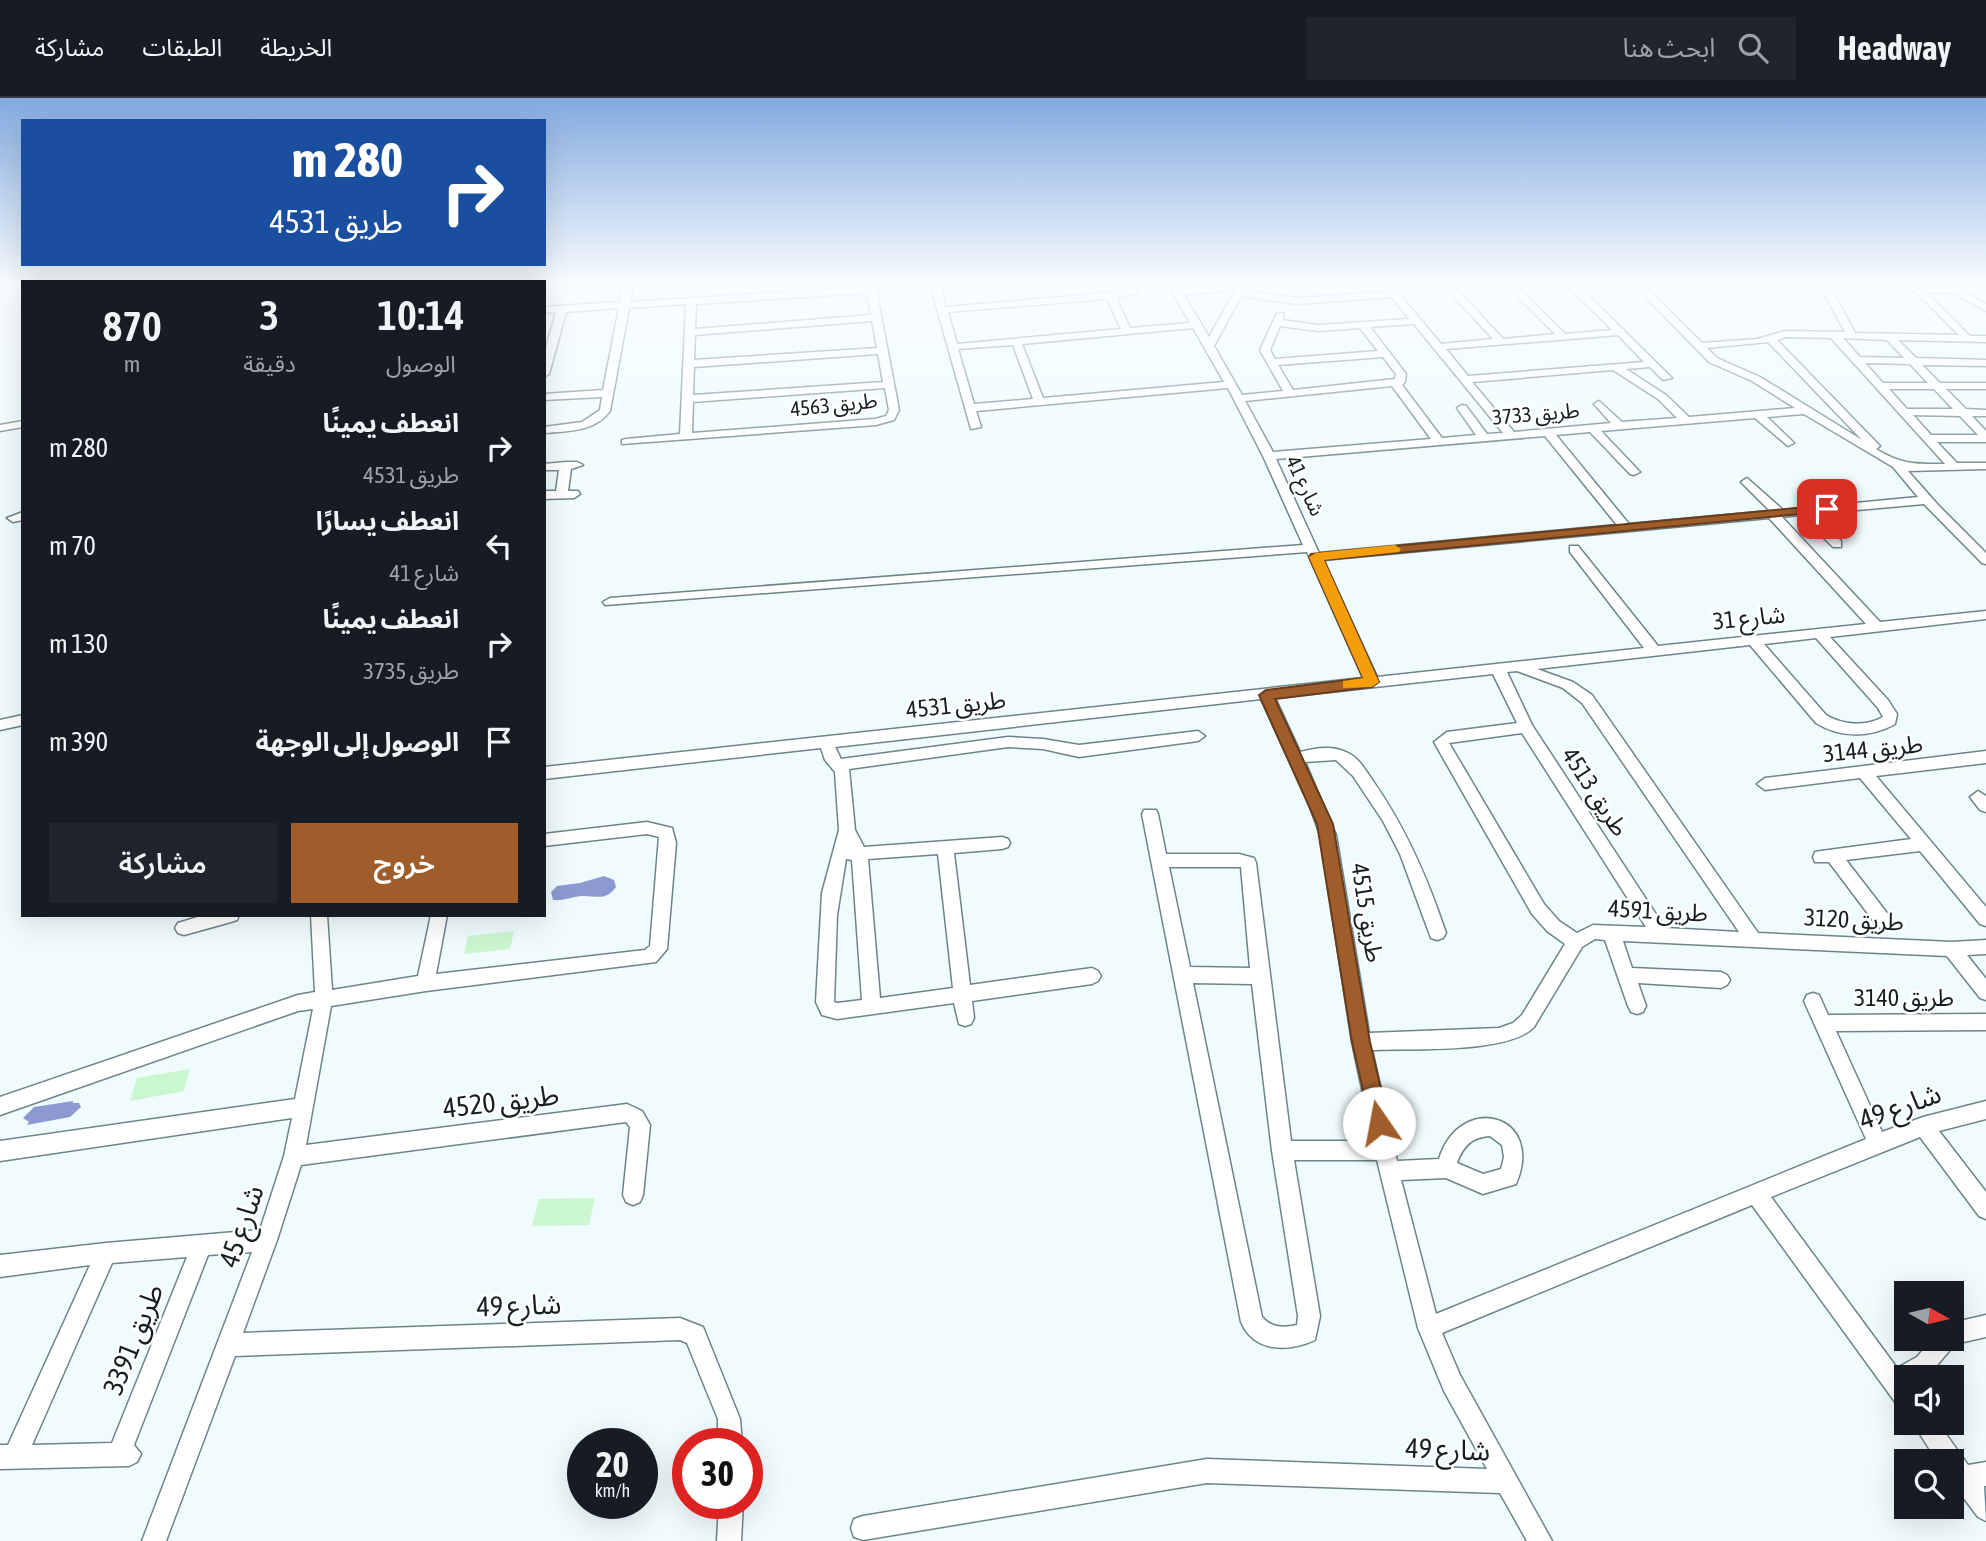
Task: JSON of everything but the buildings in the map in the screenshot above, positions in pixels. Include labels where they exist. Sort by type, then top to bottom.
[{"type":"street","points":[[546,430],[578,427],[593,422],[605,411],[616,351]]},
{"type":"street","points":[[626,442],[686,436],[688,351]]},
{"type":"street","points":[[687,364],[878,351]]},
{"type":"street","name":"طريق 4563","points":[[686,436],[884,421],[894,414],[883,351]]},
{"type":"street","points":[[953,351],[975,427]]},
{"type":"street","points":[[1020,351],[1039,402]]},
{"type":"street","name":"شارع 41","points":[[1210,351],[1227,386],[1240,398],[1269,456],[1372,682]]},
{"type":"street","points":[[1268,351],[1270,362],[1290,394]]},
{"type":"street","points":[[1240,398],[1396,384],[1402,377],[1383,351]]},
{"type":"street","points":[[1442,351],[1512,436]]},
{"type":"street","points":[[1640,351],[1667,377]]},
{"type":"street","points":[[1704,351],[1717,363],[1756,379],[1898,466],[1926,500],[1986,560]]},
{"type":"street","points":[[1783,351],[1871,442],[1878,455]]},
{"type":"street","points":[[1849,351],[1953,466]]},
{"type":"street","points":[[1903,351],[1986,438]]},
{"type":"street","points":[[1949,351],[1985,387]]},
{"type":"street","points":[[1270,362],[1385,354]]},
{"type":"street","points":[[1857,360],[1986,363]]},
{"type":"street","points":[[1465,379],[1652,363]]},
{"type":"street","points":[[1615,367],[1662,397],[1687,421]]},
{"type":"street","points":[[1396,384],[1439,442]]},
{"type":"street","points":[[686,399],[889,385]]},
{"type":"street","points":[[970,408],[1227,386]]},
{"type":"street","points":[[1881,386],[1985,387]]},
{"type":"street","points":[[546,397],[608,393]]},
{"type":"street","points":[[1599,404],[1620,427]]},
{"type":"street","points":[[1462,408],[1484,438]]},
{"type":"street","name":"طريق 3733","points":[[1269,456],[1807,410]]},
{"type":"street","points":[[1903,412],[1986,413]]},
{"type":"street","points":[[1759,415],[1788,443]]},
{"type":"street","points":[[0,428],[21,424]]},
{"type":"street","points":[[1593,429],[1634,472]]},
{"type":"street","points":[[1549,433],[1626,528]]},
{"type":"street","points":[[1928,438],[1986,438]]},
{"type":"street","points":[[546,467],[572,465],[568,494],[546,495]]},
{"type":"street","points":[[1898,466],[1986,466]]},
{"type":"street","points":[[1747,482],[1877,627]]},
{"type":"street","points":[[610,602],[1626,528],[1926,500]]},
{"type":"street","points":[[1802,511],[1837,544]]},
{"type":"street","points":[[1574,549],[1655,652]]},
{"type":"street","name":"شارع 31","points":[[1372,682],[1986,615]]},
{"type":"street","points":[[1754,641],[1830,727],[1859,728],[1890,720],[1890,714],[1883,704],[1821,634]]},
{"type":"street","name":"شارع 31","points":[[1518,667],[1568,685],[1587,699],[1754,940]]},
{"type":"street","name":"طريق 4513","points":[[1498,669],[1526,727],[1660,935]]},
{"type":"street","name":"طريق 4531","points":[[546,773],[1372,682]]},
{"type":"street","name":"طريق 4515","points":[[1266,695],[1328,835],[1361,1042],[1389,1171],[1429,1328]]},
{"type":"street","points":[[0,725],[21,720]]},
{"type":"street","points":[[1526,727],[1447,737],[1441,742],[1538,909],[1553,926],[1576,942]]},
{"type":"street","points":[[839,765],[1008,742],[1043,744],[1079,751],[1198,736]]},
{"type":"street","points":[[827,742],[830,756],[839,765],[843,775],[847,830],[859,853],[872,1007]]},
{"type":"street","points":[[1296,758],[1332,753],[1342,756],[1353,765],[1405,847],[1423,889],[1437,933]]},
{"type":"street","name":"طريق 3144","points":[[1765,784],[1986,757]]},
{"type":"street","points":[[1864,772],[1986,919]]},
{"type":"street","points":[[1150,814],[1252,1322],[1258,1331],[1269,1337],[1298,1337],[1307,1332],[1309,1316],[1282,1151],[1259,976],[1248,863],[1239,860],[1161,861]]},
{"type":"street","points":[[0,1106],[299,1003],[324,997],[644,958],[655,954],[658,949],[666,868],[666,832],[647,828],[546,841]]},
{"type":"street","points":[[847,830],[837,855],[828,906],[825,1006],[832,1011],[1092,976]]},
{"type":"street","points":[[837,855],[1002,843]]},
{"type":"street","points":[[1884,922],[1827,856],[1924,844]]},
{"type":"street","points":[[945,847],[965,1018]]},
{"type":"street","points":[[184,928],[224,917]]},
{"type":"street","name":"شارع 45","points":[[154,1541],[267,1240],[294,1156],[324,997],[319,917]]},
{"type":"street","points":[[426,983],[439,917]]},
{"type":"street","name":"طريق 4591","points":[[1361,1042],[1499,1036],[1519,1030],[1528,1021],[1576,942],[1593,932],[1754,940]]},
{"type":"street","points":[[1611,932],[1637,1006]]},
{"type":"street","name":"طريق 3120","points":[[1754,940],[1952,949],[1986,947]]},
{"type":"street","points":[[1952,949],[1986,992]]},
{"type":"street","points":[[1184,975],[1259,976]]},
{"type":"street","points":[[1626,975],[1721,980]]},
{"type":"street","name":"طريق 3140","points":[[1813,1001],[1878,1144]]},
{"type":"street","name":"طريق 3140","points":[[1823,1023],[1986,1022]]},
{"type":"street","points":[[0,1151],[303,1107]]},
{"type":"street","name":"شارع 49","points":[[1508,1481],[1452,1383],[1429,1328],[1923,1126],[1986,1110]]},
{"type":"street","name":"طريق 4520","points":[[294,1156],[627,1114],[635,1118],[640,1125],[633,1195]]},
{"type":"street","points":[[1923,1126],[1986,1209]]},
{"type":"street","points":[[1282,1151],[1385,1150]]},
{"type":"street","points":[[1389,1171],[1446,1168]]},
{"type":"street","points":[[1757,1194],[1894,1382]]},
{"type":"street","points":[[0,1266],[106,1253],[267,1240]]},
{"type":"street","name":"طريق 3391","points":[[106,1253],[8,1457],[124,1454],[202,1245]]},
{"type":"street","points":[[1964,1331],[1986,1326]]},
{"type":"street","name":"شارع 49","points":[[228,1345],[680,1329],[695,1335],[730,1419],[730,1428]]},
{"type":"street","points":[[1936,1435],[1975,1475],[1986,1509]]},
{"type":"street","name":"شارع 49","points":[[863,1528],[1207,1471],[1508,1481]]},
{"type":"street","points":[[1508,1481],[1540,1541]]},
{"type":"green space","points":[[514,931],[510,949],[464,954],[468,936]]},
{"type":"green space","points":[[190,1069],[184,1091],[130,1101],[137,1078]]},
{"type":"green space","points":[[595,1198],[589,1225],[532,1226],[539,1199]]},
{"type":"water","points":[[604,876],[614,880],[616,887],[608,895],[553,900],[551,892],[557,886]]},
{"type":"water","points":[[73,1101],[81,1107],[70,1117],[27,1125],[29,1122],[23,1118],[34,1107]]},
{"type":"slow traffic","points":[[1348,685],[1372,682],[1316,557],[1395,549]]},
{"type":"route","points":[[1379,1123],[1361,1042],[1325,824],[1266,695],[1372,682],[1316,557],[1827,509]]}]
